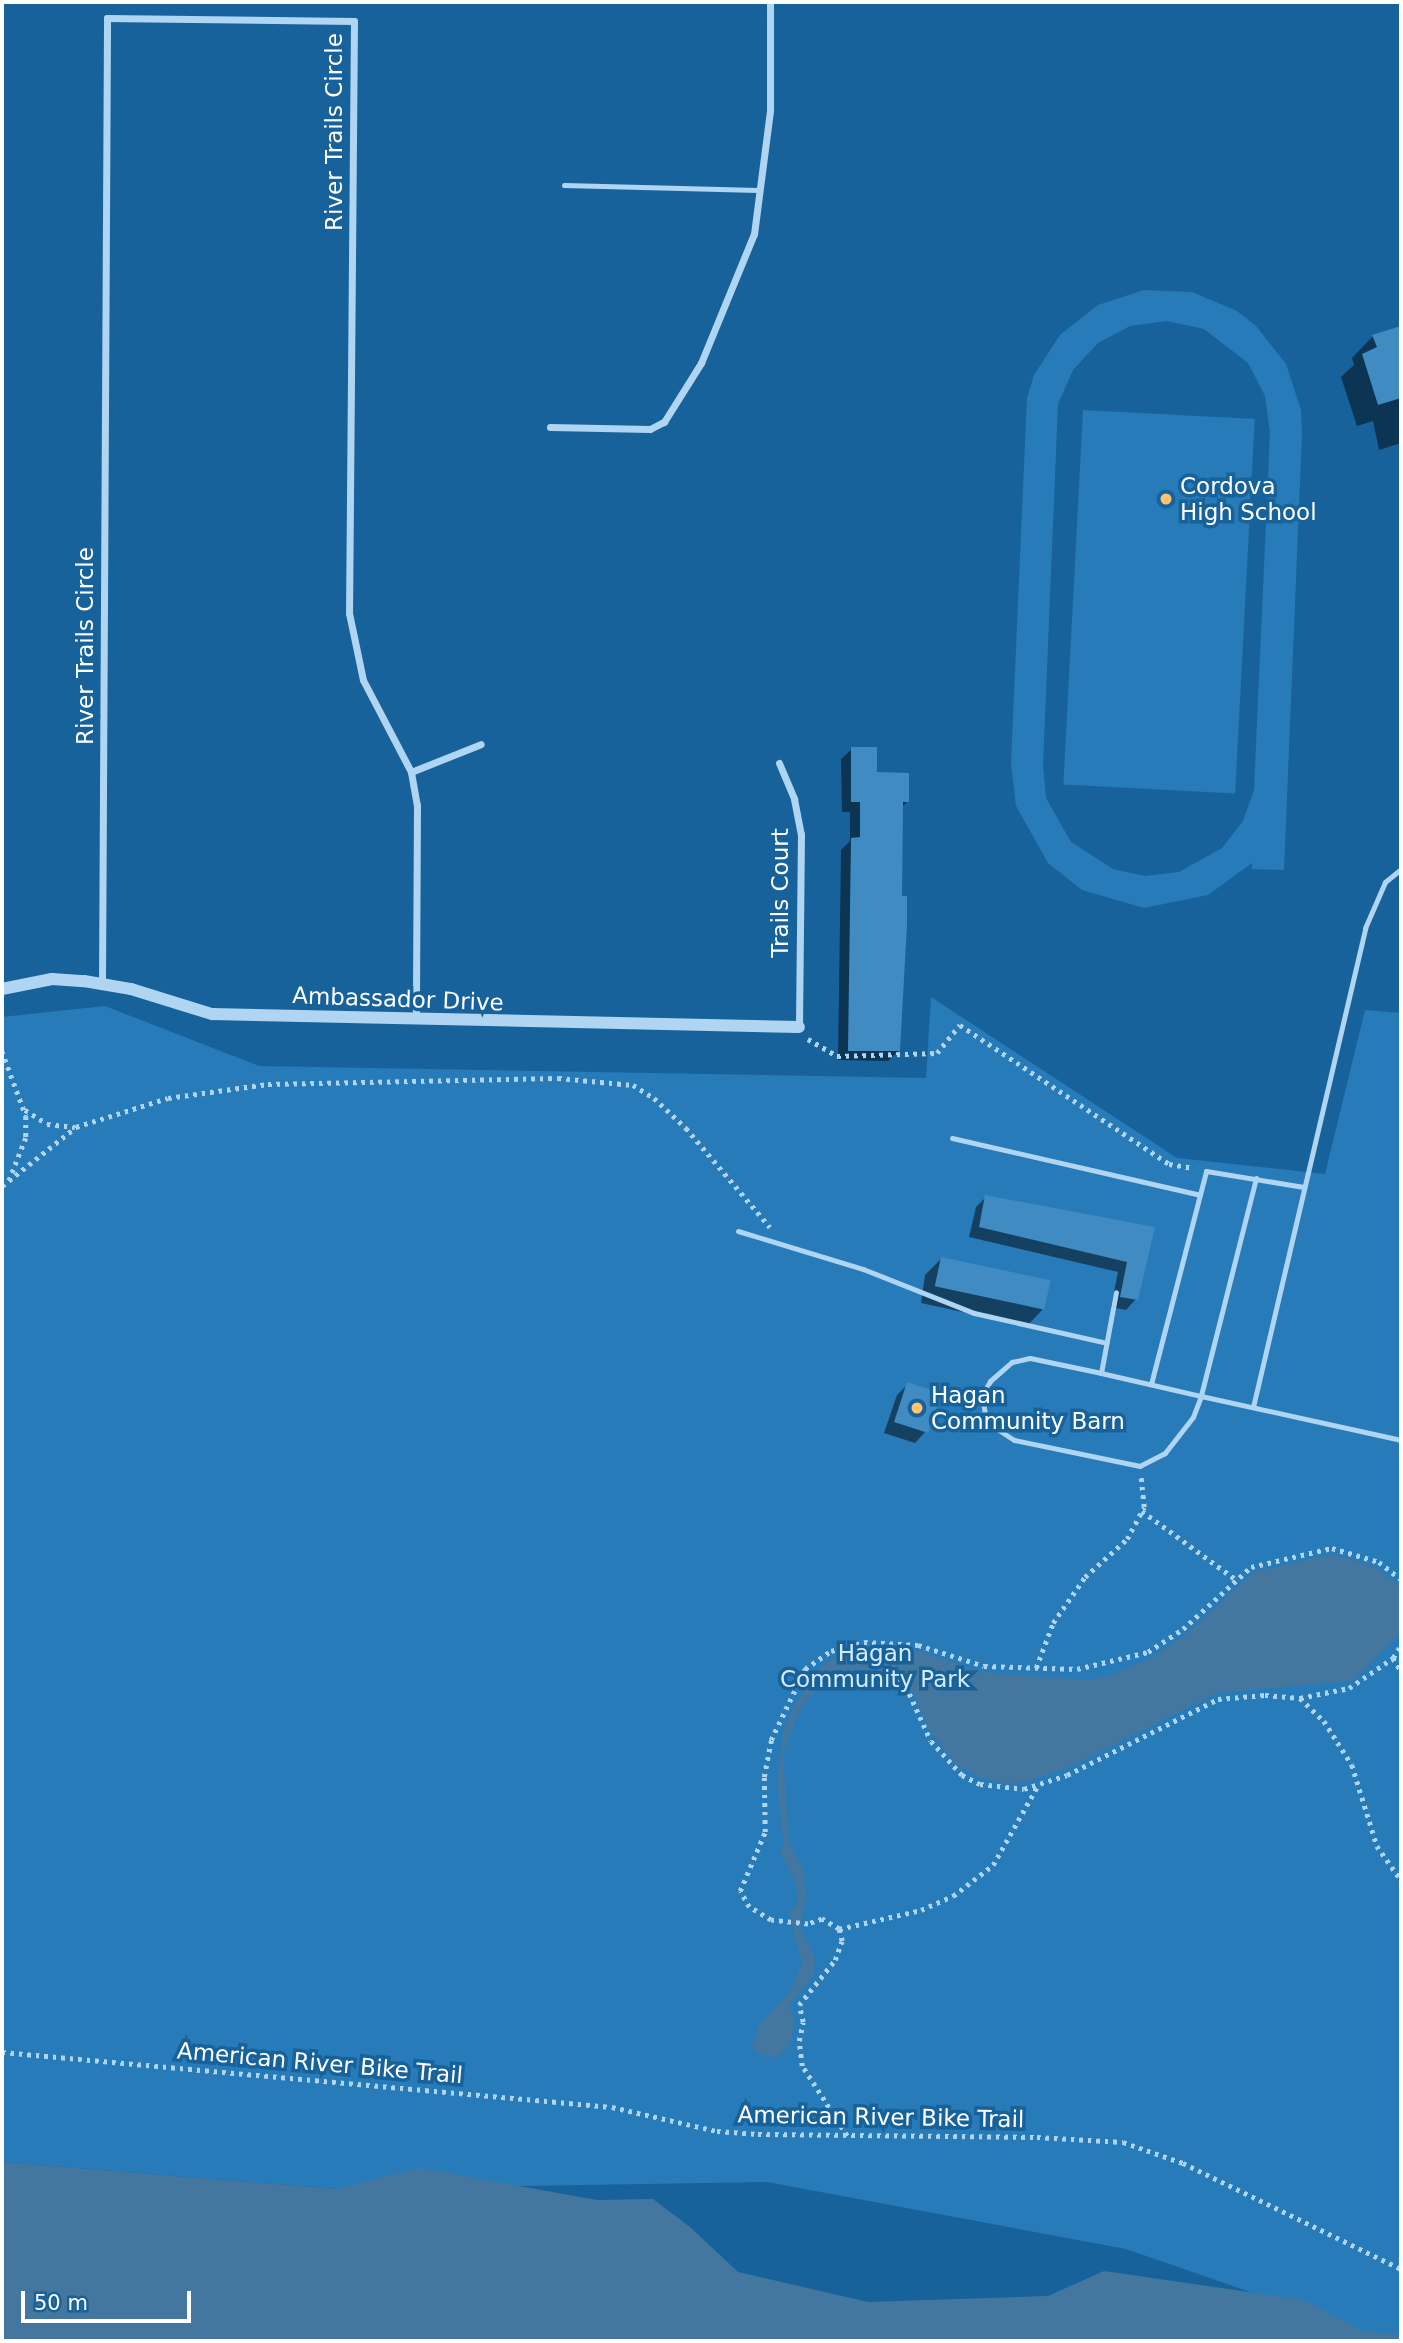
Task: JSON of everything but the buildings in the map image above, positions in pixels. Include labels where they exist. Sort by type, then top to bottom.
[{"type":"street","points":[[550,427],[650,429],[664,422],[701,363],[754,234],[770,110],[770,2]]},
{"type":"street","name":"River Trails Circle","points":[[102,983],[107,18],[354,21],[349,613],[363,680],[411,772],[417,805],[416,1022]]},
{"type":"street","points":[[411,772],[481,744]]},
{"type":"street","name":"Trails Court","points":[[779,763],[794,799],[801,834],[799,1027]]},
{"type":"street","name":"Ambassador Drive","points":[[2,989],[52,979],[102,983],[212,1014],[416,1022],[799,1027]]},
{"type":"lane","points":[[565,185],[758,190]]},
{"type":"lane","points":[[1253,1407],[1372,904],[1385,883],[1401,869]]},
{"type":"lane","points":[[952,1138],[1200,1195]]},
{"type":"lane","points":[[1151,1384],[1206,1171],[1304,1187]]},
{"type":"lane","points":[[1256,1178],[1201,1396],[1193,1417],[1165,1453],[1140,1466],[1014,1440],[986,1422],[982,1395],[997,1371],[1012,1362],[1030,1358],[1151,1384],[1201,1396],[1401,1440]]},
{"type":"lane","points":[[738,1231],[863,1269],[974,1313],[1107,1343]]},
{"type":"lane","points":[[1101,1373],[1116,1292]]},
{"type":"path","points":[[799,1027],[813,1046],[837,1056],[937,1053],[960,1025],[1168,1164],[1206,1171]]},
{"type":"path","points":[[2,1051],[24,1109],[26,1138],[8,1182]]},
{"type":"path","points":[[2,1186],[76,1127],[168,1098],[268,1084],[558,1078],[633,1085],[686,1128],[787,1246]]},
{"type":"path","points":[[24,1109],[47,1124],[76,1127]]},
{"type":"path","points":[[1035,1668],[1053,1623],[1085,1577],[1127,1539],[1141,1511],[1140,1466]]},
{"type":"path","points":[[1141,1511],[1234,1578]]},
{"type":"path","points":[[1038,1784],[993,1865],[953,1896],[921,1910],[839,1928],[822,1919],[808,1924],[786,1923],[749,1907],[740,1891],[765,1832],[764,1777],[771,1740],[805,1669],[831,1651],[864,1642],[918,1645],[984,1666],[1077,1669],[1148,1652],[1183,1629],[1234,1578],[1274,1559],[1332,1548],[1379,1562],[1401,1579]]},
{"type":"path","points":[[889,1677],[906,1686],[931,1741],[962,1775],[980,1784],[1008,1788],[1038,1784],[1104,1757],[1218,1699],[1265,1695],[1300,1698],[1349,1688],[1393,1658],[1401,1645]]},
{"type":"path","points":[[1393,1658],[1401,1671]]},
{"type":"path","points":[[1300,1698],[1324,1721],[1347,1757],[1377,1846],[1401,1880]]},
{"type":"path","points":[[839,1928],[842,1941],[835,1960],[799,2006],[803,2022],[799,2041],[802,2066],[847,2136]]},
{"type":"path","name":"American River Bike Trail","points":[[2,2052],[612,2107],[717,2131],[847,2136],[1037,2137],[1123,2142],[1183,2163],[1401,2269]]},
{"type":"green space","points":[[1144,290],[1192,292],[1237,311],[1256,326],[1286,364],[1301,410],[1284,870],[1252,869],[1252,863],[1208,895],[1144,908],[1082,890],[1048,863],[1016,806],[1011,763],[1027,398],[1034,375],[1060,335],[1098,305]],"holes":[[[1167,321],[1204,329],[1248,363],[1265,396],[1270,432],[1254,790],[1243,821],[1222,848],[1179,872],[1145,876],[1113,869],[1071,842],[1046,798],[1043,765],[1058,404],[1073,370],[1098,343],[1130,326]]]},
{"type":"green space","points":[[1083,410],[1255,419],[1235,793],[1063,784]]},
{"type":"green space","name":"Hagan Community Park","points":[[931,997],[1177,1158],[1325,1174],[1365,1010],[1401,1013],[1401,2337],[1363,2331],[1126,2249],[767,2182],[337,2189],[2,2162],[2,1017],[105,1006],[259,1066],[926,1078]]},
{"type":"shaded area","points":[[1331,1554],[1376,1567],[1401,1587],[1401,1633],[1353,1681],[1217,1693],[1065,1769],[1030,1781],[1007,1784],[983,1779],[957,1765],[929,1730],[907,1680],[885,1671],[835,1670],[801,1707],[783,1753],[789,1842],[803,1870],[806,1895],[800,1929],[815,1957],[814,1974],[789,2006],[795,2020],[790,2044],[778,2057],[761,2055],[752,2047],[759,2025],[792,1990],[802,1962],[789,1910],[797,1905],[796,1882],[780,1852],[784,1844],[777,1782],[784,1730],[794,1705],[822,1665],[849,1651],[865,1648],[917,1651],[983,1672],[1086,1680],[1110,1676],[1151,1658],[1187,1633],[1254,1572]]},
{"type":"shaded area","points":[[2,2162],[337,2189],[419,2168],[597,2200],[653,2199],[690,2227],[738,2272],[868,2302],[1048,2296],[1104,2271],[1304,2300],[1363,2331],[1401,2335],[1401,2341],[2,2341]]},
{"type":"place","name":"Cordova High School","points":[[1166,499]]},
{"type":"place","name":"Hagan Community Barn","points":[[917,1408]]}]
